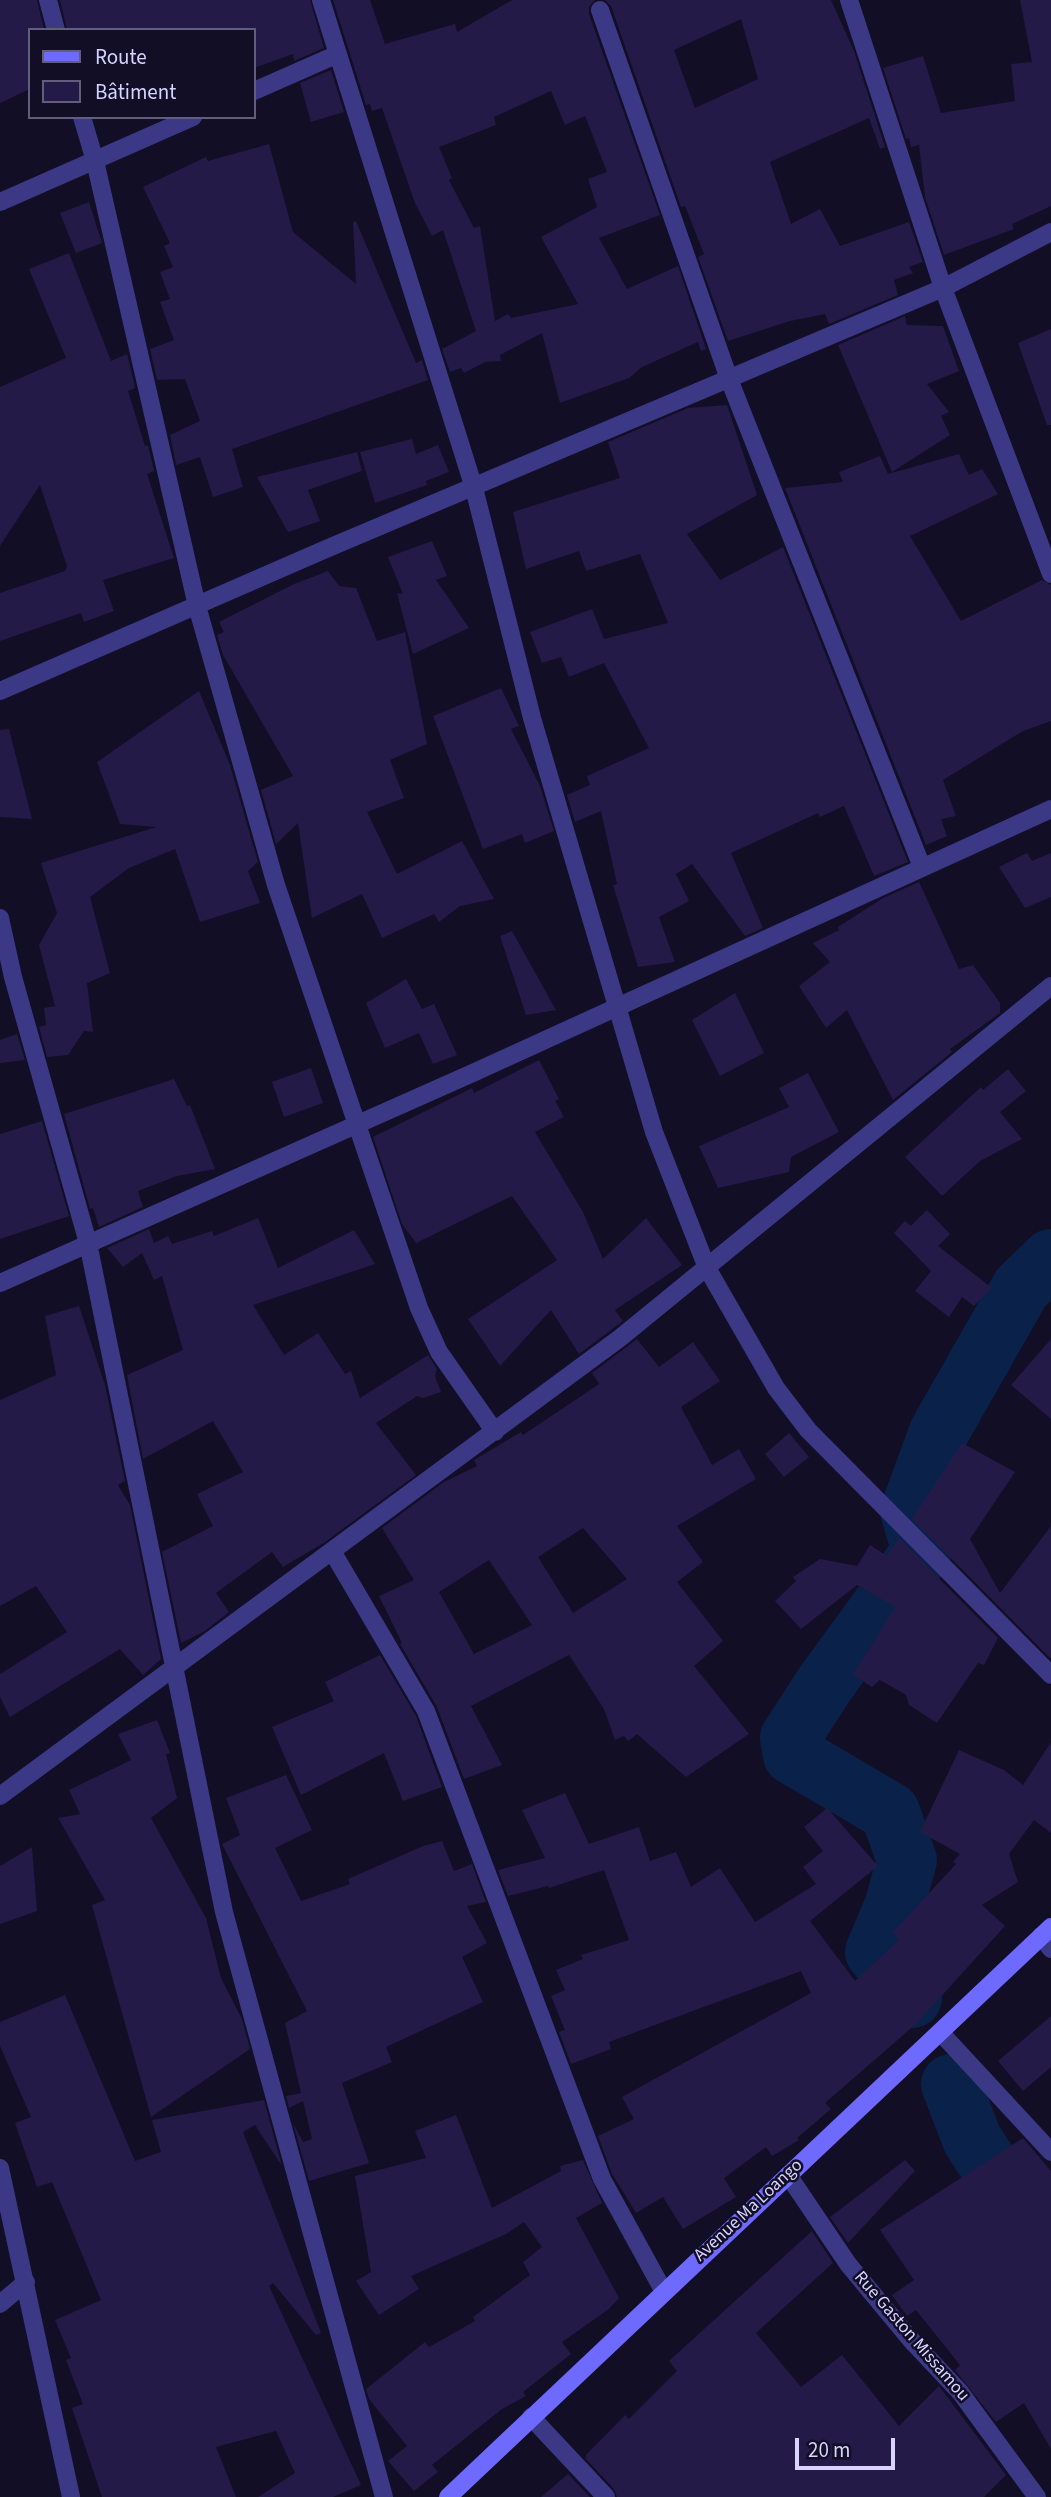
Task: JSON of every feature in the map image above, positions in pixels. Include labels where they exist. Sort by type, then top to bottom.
[{"type":"main road","name":"Avenue Ma Loango","points":[[448,2497],[663,2290],[940,2032],[1048,1937]]},
{"type":"street","points":[[48,0],[56,28]]},
{"type":"street","points":[[321,0],[474,488],[532,718],[654,1132],[707,1268],[776,1388],[808,1430],[1051,1675]]},
{"type":"street","points":[[849,0],[943,288],[1051,574]]},
{"type":"street","points":[[600,10],[729,379],[922,867]]},
{"type":"street","points":[[256,90],[338,54]]},
{"type":"street","points":[[83,119],[95,161],[197,606],[276,884],[355,1124],[424,1320],[439,1352],[495,1432]]},
{"type":"street","points":[[0,202],[189,119]]},
{"type":"street","points":[[0,691],[326,549],[943,288],[1051,232]]},
{"type":"street","points":[[0,1283],[1051,808]]},
{"type":"street","points":[[0,918],[13,977],[88,1243],[224,1912],[384,2497]]},
{"type":"street","points":[[0,1796],[621,1338],[1051,986]]},
{"type":"street","points":[[332,1551],[426,1711],[602,2179],[663,2290]]},
{"type":"street","points":[[940,2032],[1051,2152]]},
{"type":"street","points":[[0,2168],[71,2497]]},
{"type":"street","name":"Rue Gaston Missamou","points":[[788,2175],[848,2264],[911,2340],[960,2392],[1037,2497]]},
{"type":"street","points":[[0,2304],[26,2282]]},
{"type":"street","points":[[531,2417],[606,2497]]},
{"type":"building","points":[[0,0],[37,0],[44,28],[28,28],[28,90],[0,103]]},
{"type":"building","points":[[60,0],[310,0],[324,48],[294,61],[293,54],[256,67],[256,28],[67,28]]},
{"type":"building","points":[[333,0],[370,0],[385,44],[455,24],[457,32],[512,0],[595,0],[589,7],[589,14],[660,215],[599,238],[627,289],[678,266],[706,349],[701,351],[698,342],[642,367],[629,378],[560,403],[542,333],[500,355],[501,361],[485,362],[464,373],[461,368],[450,372],[442,349],[476,331],[443,230],[432,236],[415,203],[382,108],[372,111],[370,104],[366,105]],"holes":[[[551,91],[565,125],[585,116],[607,172],[588,179],[597,207],[541,237],[578,304],[511,318],[508,314],[495,321],[480,226],[474,228],[449,180],[452,178],[439,147],[496,125],[494,117]]]},
{"type":"building","points":[[605,0],[831,0],[854,51],[885,147],[880,149],[869,118],[770,162],[791,224],[820,209],[840,246],[909,222],[923,262],[909,267],[913,273],[894,280],[898,295],[829,324],[825,314],[790,321],[728,341],[698,257],[704,254],[685,206],[681,207],[611,6]],"holes":[[[741,19],[758,79],[695,108],[674,50]]]},
{"type":"building","points":[[1020,0],[1051,0],[1051,206],[1012,224],[1014,229],[944,255],[925,197],[919,145],[911,147],[909,138],[906,139],[883,68],[923,56],[941,113],[1015,101],[1011,64],[1032,62]]},
{"type":"building","points":[[331,70],[344,112],[311,122],[300,83]]},
{"type":"building","points":[[269,144],[293,232],[356,284],[353,222],[356,221],[416,363],[422,360],[428,380],[232,449],[243,487],[213,497],[200,457],[176,465],[170,435],[200,421],[185,379],[157,380],[150,349],[174,340],[160,302],[170,299],[160,272],[173,267],[164,246],[170,243],[143,187],[206,157],[208,161]]},
{"type":"building","points":[[89,202],[102,243],[76,253],[60,213]]},
{"type":"building","points":[[69,253],[111,361],[127,354],[135,388],[128,391],[145,446],[148,445],[154,471],[147,474],[174,558],[103,580],[114,611],[84,622],[81,613],[0,641],[0,593],[65,571],[67,566],[40,485],[0,546],[0,387],[66,358],[29,269]]},
{"type":"building","points":[[905,316],[907,325],[943,326],[959,371],[927,384],[949,412],[941,416],[950,435],[892,472],[838,345]]},
{"type":"building","points":[[1051,329],[1051,425],[1047,425],[1018,343]]},
{"type":"building","points":[[727,405],[757,495],[687,534],[720,580],[783,547],[908,862],[874,876],[844,806],[820,817],[818,813],[731,853],[763,928],[745,936],[692,864],[676,874],[689,901],[659,917],[675,962],[638,967],[613,885],[617,884],[601,811],[575,822],[567,795],[590,785],[587,776],[649,748],[604,663],[569,677],[561,657],[542,663],[530,632],[592,609],[604,639],[668,623],[640,554],[586,571],[579,551],[526,569],[513,512],[620,478],[608,442],[688,408]]},
{"type":"building","points":[[412,439],[416,454],[438,445],[449,472],[426,481],[427,485],[375,503],[360,452]]},
{"type":"building","points":[[357,452],[362,471],[308,490],[320,521],[288,532],[257,477]]},
{"type":"building","points":[[959,454],[969,475],[982,469],[998,494],[910,536],[961,621],[1042,580],[1051,585],[1051,721],[1023,731],[943,780],[956,816],[941,819],[947,836],[926,845],[785,488],[843,482],[839,472],[880,456],[888,474]]},
{"type":"building","points":[[432,541],[447,576],[436,580],[469,628],[413,654],[397,593],[403,594],[388,557]]},
{"type":"building","points":[[328,571],[339,586],[356,588],[377,641],[405,632],[427,744],[390,760],[404,798],[367,812],[397,874],[462,841],[494,899],[460,906],[439,922],[434,914],[382,938],[362,894],[312,918],[298,823],[276,844],[261,790],[293,776],[223,655],[217,635],[224,632],[219,622],[294,584]]},
{"type":"building","points":[[501,688],[519,726],[511,729],[540,786],[554,831],[525,843],[522,834],[483,849],[433,716]]},
{"type":"building","points":[[199,691],[230,765],[258,862],[248,871],[260,903],[200,922],[175,849],[129,868],[90,897],[110,973],[87,983],[93,1032],[84,1031],[68,1055],[47,1057],[39,1027],[46,1025],[44,1008],[55,1006],[39,945],[57,913],[41,863],[156,827],[120,824],[97,762]]},
{"type":"building","points":[[9,729],[32,819],[0,817],[0,730]]},
{"type":"building","points":[[1027,853],[1032,861],[1051,853],[1051,897],[1025,908],[999,867]]},
{"type":"building","points":[[919,882],[959,969],[973,965],[1000,1003],[1000,1013],[950,1049],[952,1052],[893,1100],[847,1010],[826,1028],[799,986],[830,962],[813,943],[839,930],[838,927],[883,898]]},
{"type":"building","points":[[512,931],[556,1010],[526,1015],[500,936]]},
{"type":"building","points":[[406,979],[422,1009],[434,1004],[457,1055],[433,1064],[419,1033],[385,1048],[366,1003]]},
{"type":"building","points":[[735,993],[764,1053],[720,1076],[692,1020]]},
{"type":"building","points":[[17,1034],[25,1060],[0,1063],[0,1040]]},
{"type":"building","points":[[539,1060],[559,1099],[555,1101],[564,1117],[535,1132],[583,1212],[603,1259],[646,1218],[682,1265],[615,1310],[623,1321],[579,1354],[551,1310],[500,1366],[468,1319],[557,1260],[512,1196],[416,1243],[402,1224],[373,1137],[472,1088],[474,1093]]},
{"type":"building","points":[[311,1068],[323,1103],[284,1117],[272,1082]]},
{"type":"building","points":[[1008,1069],[1026,1091],[1000,1112],[1022,1139],[980,1161],[942,1196],[905,1157],[981,1087],[983,1090]]},
{"type":"building","points":[[808,1073],[839,1132],[791,1157],[789,1172],[718,1188],[699,1146],[789,1107],[779,1088]]},
{"type":"building","points":[[174,1079],[187,1106],[190,1105],[215,1169],[177,1176],[138,1191],[143,1207],[99,1227],[93,1208],[90,1209],[64,1114]]},
{"type":"building","points":[[42,1121],[69,1216],[0,1239],[0,1134]]},
{"type":"building","points":[[927,1210],[950,1234],[938,1246],[992,1288],[974,1306],[962,1297],[949,1317],[915,1291],[931,1271],[894,1233],[905,1221],[911,1226]]},
{"type":"building","points":[[258,1218],[278,1268],[354,1230],[375,1264],[253,1305],[284,1355],[318,1333],[345,1374],[351,1371],[360,1398],[428,1355],[437,1369],[435,1376],[441,1392],[423,1398],[417,1396],[376,1423],[416,1475],[325,1542],[283,1567],[272,1552],[216,1593],[229,1612],[205,1631],[181,1643],[162,1552],[213,1526],[197,1494],[243,1472],[213,1421],[143,1459],[127,1375],[183,1350],[162,1276],[154,1280],[142,1253],[123,1267],[107,1248],[149,1229],[154,1243],[168,1236],[172,1244],[212,1231],[214,1236]]},
{"type":"building","points":[[79,1306],[105,1385],[125,1481],[118,1485],[130,1505],[161,1659],[143,1675],[120,1649],[10,1717],[0,1697],[0,1674],[67,1632],[36,1586],[0,1606],[0,1400],[56,1375],[45,1316]]},
{"type":"building","points":[[637,1339],[659,1367],[693,1342],[720,1381],[681,1407],[712,1465],[739,1449],[756,1479],[677,1526],[703,1562],[677,1582],[723,1641],[694,1666],[749,1734],[686,1777],[637,1734],[628,1741],[624,1736],[615,1740],[604,1709],[569,1655],[471,1706],[502,1765],[464,1779],[437,1707],[400,1644],[402,1643],[379,1596],[414,1580],[382,1528],[444,1482],[477,1466],[474,1460],[521,1432],[523,1435],[599,1384],[592,1373]],"holes":[[[583,1528],[627,1579],[573,1613],[538,1557]],[[489,1560],[532,1625],[474,1654],[439,1592]]]},
{"type":"building","points":[[1051,1339],[1051,1419],[1011,1385]]},
{"type":"building","points":[[789,1433],[809,1457],[784,1477],[765,1454]]},
{"type":"building","points":[[962,1443],[1015,1472],[970,1539],[1000,1593],[1051,1526],[1051,1659],[912,1519]]},
{"type":"building","points":[[899,1538],[998,1638],[984,1665],[978,1663],[937,1723],[909,1705],[906,1695],[880,1680],[872,1687],[853,1675],[895,1607],[857,1585],[801,1629],[775,1601],[796,1581],[793,1577],[820,1559],[857,1566],[870,1545],[887,1556]]},
{"type":"building","points":[[380,1655],[416,1716],[442,1787],[403,1801],[384,1753],[301,1795],[272,1727],[334,1701],[325,1682]]},
{"type":"building","points":[[157,1720],[170,1753],[166,1754],[177,1798],[151,1818],[206,1918],[221,1978],[242,2019],[250,2049],[151,2117],[92,1905],[105,1900],[58,1818],[80,1814],[69,1790],[131,1760],[118,1734]]},
{"type":"building","points":[[1051,1742],[1051,1833],[1034,1820],[1009,1854],[1018,1882],[982,1905],[1005,1926],[916,2024],[825,2103],[831,2109],[797,2138],[799,2140],[772,2156],[766,2147],[724,2178],[736,2197],[683,2229],[663,2197],[636,2213],[612,2174],[598,2136],[634,2119],[622,2097],[811,1993],[801,1971],[609,2042],[611,2049],[571,2064],[559,2032],[565,2030],[551,1996],[565,1990],[556,1970],[583,1959],[581,1955],[629,1940],[604,1870],[549,1888],[548,1886],[508,1896],[498,1870],[545,1858],[522,1810],[565,1793],[589,1844],[639,1827],[650,1861],[676,1852],[691,1887],[720,1868],[755,1922],[816,1884],[803,1867],[823,1851],[804,1827],[827,1808],[878,1866],[810,1921],[855,1981],[899,1940],[893,1932],[956,1864],[953,1862],[960,1854],[920,1832],[959,1750],[1004,1770],[1023,1785]]},
{"type":"building","points":[[286,1775],[312,1830],[275,1848],[301,1901],[350,1884],[348,1879],[423,1846],[442,1841],[454,1871],[472,1864],[486,1902],[467,1906],[487,1943],[462,1957],[483,2002],[386,2047],[392,2062],[342,2083],[369,2163],[309,2181],[293,2123],[303,2142],[312,2139],[303,2101],[289,2108],[286,2096],[301,2093],[285,2023],[307,2011],[222,1844],[240,1835],[226,1798]]},
{"type":"building","points":[[32,1847],[37,1911],[0,1924],[0,1866]]},
{"type":"building","points":[[65,1995],[135,2161],[161,2152],[152,2120],[264,2100],[282,2166],[255,2125],[243,2132],[321,2333],[316,2335],[273,2283],[269,2286],[361,2485],[333,2497],[258,2497],[295,2473],[276,2431],[216,2447],[236,2497],[102,2497],[72,2408],[83,2404],[66,2360],[71,2358],[55,2320],[101,2300],[52,2182],[37,2187],[15,2123],[31,2117],[0,2046],[0,2022]]},
{"type":"building","points":[[1051,2016],[1051,2067],[1023,2091],[998,2061]]},
{"type":"building","points":[[456,2115],[492,2208],[561,2171],[560,2166],[583,2160],[602,2203],[576,2218],[619,2298],[609,2309],[562,2342],[571,2354],[523,2392],[526,2396],[502,2409],[432,2465],[438,2472],[414,2491],[388,2461],[407,2446],[369,2399],[366,2389],[425,2342],[429,2347],[475,2321],[473,2317],[530,2275],[523,2262],[542,2247],[524,2222],[506,2234],[411,2276],[419,2289],[379,2315],[356,2281],[371,2272],[355,2176],[426,2158],[415,2131]]},
{"type":"building","points":[[1023,2138],[1051,2171],[1051,2449],[1024,2403],[996,2422],[955,2370],[960,2365],[916,2310],[907,2316],[892,2295],[914,2280],[880,2230]]},
{"type":"building","points":[[905,2160],[915,2171],[848,2243],[830,2217]]},
{"type":"building","points":[[812,2231],[833,2263],[756,2333],[801,2387],[842,2355],[899,2426],[939,2386],[1006,2475],[984,2497],[617,2497],[614,2489],[586,2459],[586,2455],[625,2415],[629,2419],[677,2371],[669,2361]]},
{"type":"building","points":[[568,2474],[590,2497],[541,2497]]},
{"type":"waterway","points":[[912,1998],[875,1952],[894,1907],[907,1860],[890,1812],[793,1755],[790,1738],[824,1685],[922,1551],[910,1511],[939,1432],[1021,1288],[1051,1259]]},
{"type":"waterway","points":[[951,2084],[972,2139],[1051,2263]]}]
